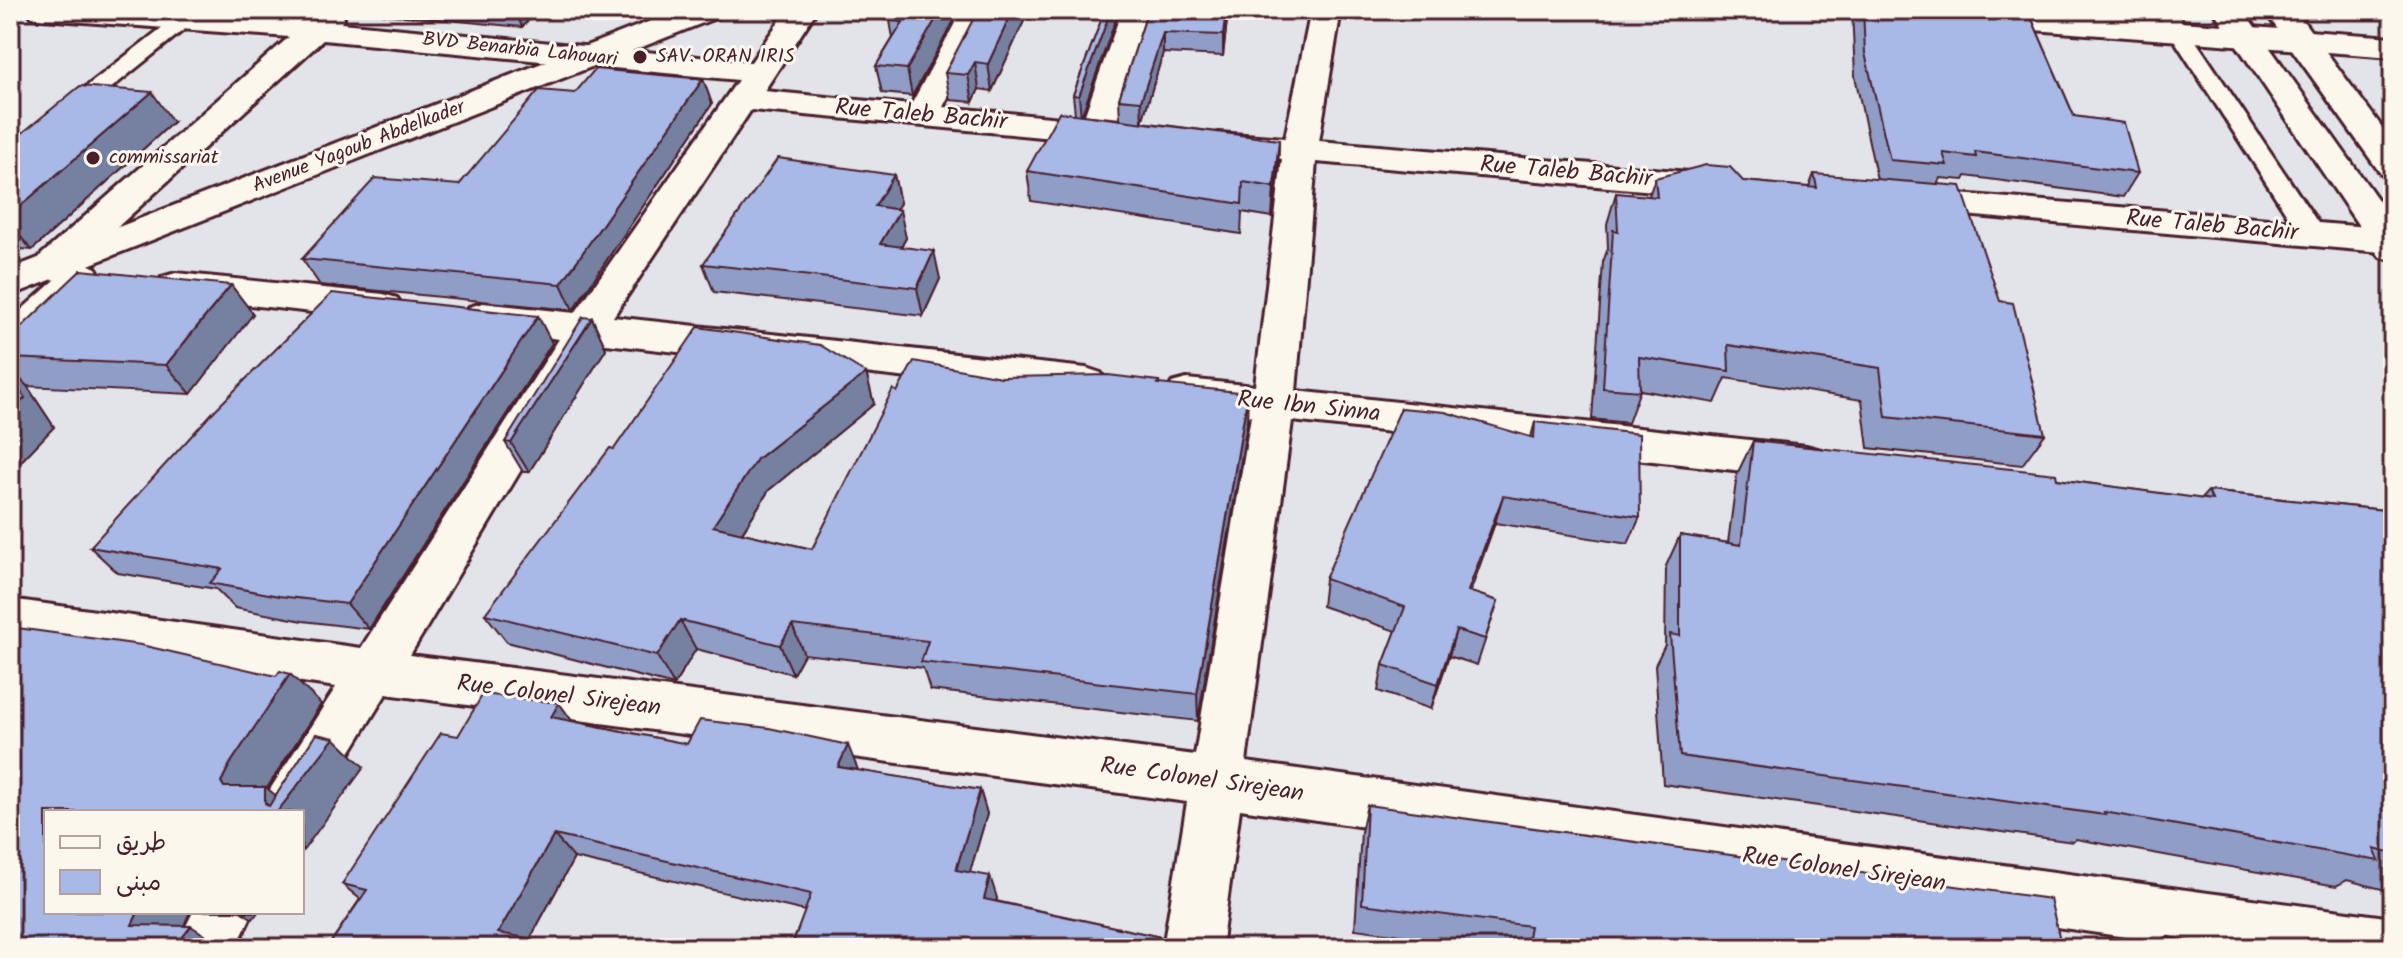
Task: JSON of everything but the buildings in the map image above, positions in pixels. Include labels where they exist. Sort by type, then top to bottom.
[{"type":"street","name":"BVD Benarbia Lahouari","points":[[43,10],[184,20],[326,20],[593,57],[749,85]]},
{"type":"street","name":"Avenue Yagoub Abdelkader","points":[[10,283],[99,276],[593,57],[707,10]]},
{"type":"street","points":[[287,810],[370,671],[586,328],[802,10]]},
{"type":"street","points":[[922,115],[977,10]]},
{"type":"street","points":[[1096,132],[1137,10]]},
{"type":"street","points":[[1192,948],[1274,403],[1300,150],[1326,10]]},
{"type":"street","points":[[1886,10],[2237,24],[2301,40],[2393,47]]},
{"type":"street","points":[[2279,10],[2393,166]]},
{"type":"street","points":[[10,343],[99,276],[326,20]]},
{"type":"street","points":[[2237,24],[2391,243]]},
{"type":"street","name":"Rue Taleb Bachir","points":[[749,85],[922,115],[1143,136]]},
{"type":"street","name":"Rue Taleb Bachir","points":[[1190,140],[1743,187]]},
{"type":"street","name":"Rue Taleb Bachir","points":[[1870,198],[2391,243]]},
{"type":"street","name":"Rue Ibn Sinna","points":[[99,276],[1841,466]]},
{"type":"street","name":"Rue Colonel Sirejean","points":[[10,619],[370,671],[1219,782],[2393,947]]},
{"type":"street","points":[[204,948],[224,914]]},
{"type":"lane","points":[[10,158],[184,20]]},
{"type":"lane","points":[[2172,21],[2313,235]]},
{"type":"place","name":"SAV. ORAN IRIS","points":[[640,57]]},
{"type":"place","name":"commissariat","points":[[93,158]]}]
